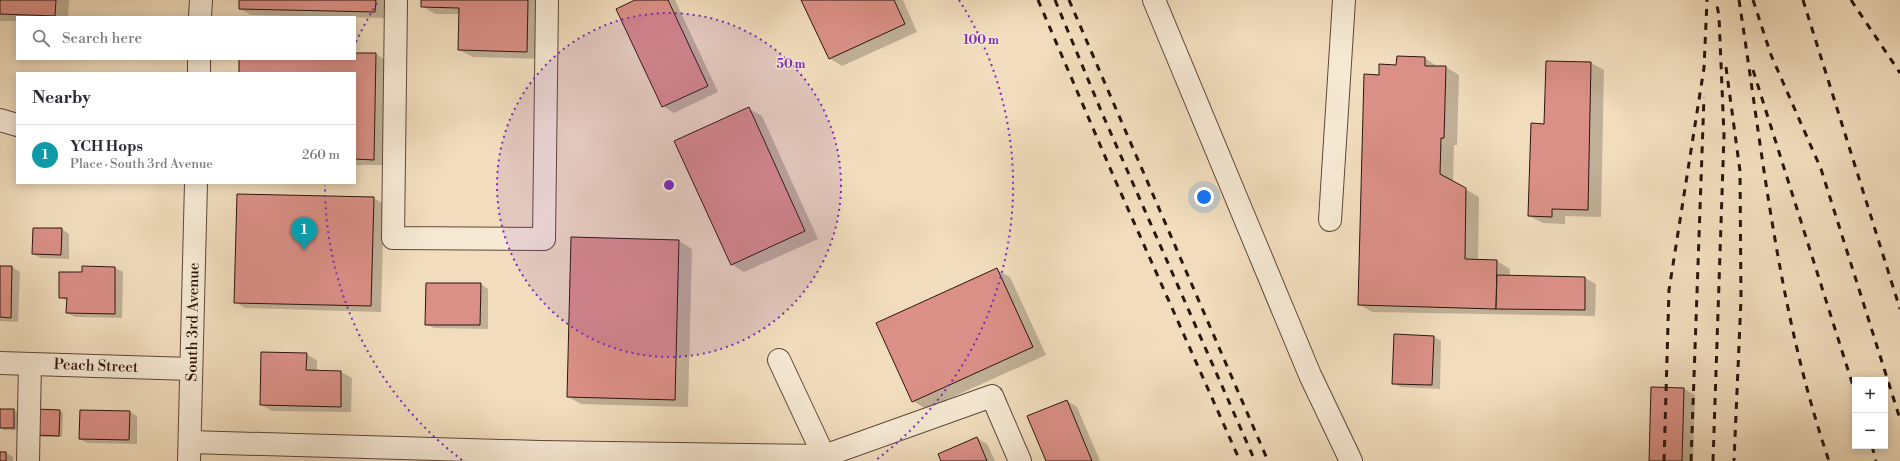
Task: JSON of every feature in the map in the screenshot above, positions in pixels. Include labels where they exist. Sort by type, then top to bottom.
[{"type":"street","points":[[200,16],[201,0]]},
{"type":"street","points":[[396,0],[393,238],[544,239],[547,0]]},
{"type":"street","points":[[1154,0],[1310,375],[1351,461]]},
{"type":"street","points":[[1330,220],[1344,0]]},
{"type":"street","points":[[199,60],[199,72]]},
{"type":"street","points":[[0,120],[16,125]]},
{"type":"street","name":"South 3rd Avenue","points":[[189,451],[196,184]]},
{"type":"street","points":[[779,360],[824,459]]},
{"type":"street","name":"Peach Street","points":[[0,363],[191,369]]},
{"type":"street","points":[[28,461],[30,364]]},
{"type":"street","points":[[189,451],[540,457],[824,459],[992,396],[1020,461]]},
{"type":"building","points":[[0,0],[56,0],[55,16],[0,14]]},
{"type":"building","points":[[239,0],[376,0],[375,12],[239,9]]},
{"type":"building","points":[[421,0],[528,0],[527,52],[458,50],[459,8],[421,7]]},
{"type":"building","points":[[635,0],[668,0],[708,86],[662,107],[616,9]]},
{"type":"building","points":[[801,0],[894,0],[905,24],[829,59]]},
{"type":"building","points":[[356,53],[376,53],[374,160],[356,159],[356,72],[239,72],[239,60],[356,60]]},
{"type":"building","points":[[1397,56],[1425,57],[1425,66],[1446,66],[1444,138],[1441,138],[1440,174],[1466,188],[1465,259],[1497,260],[1496,309],[1358,305],[1364,74],[1379,75],[1379,64],[1396,65]]},
{"type":"building","points":[[1546,61],[1591,62],[1588,210],[1552,209],[1552,217],[1528,216],[1531,123],[1544,124]]},
{"type":"building","points":[[749,107],[805,231],[731,265],[674,141]]},
{"type":"building","points":[[237,194],[374,197],[371,306],[234,303]]},
{"type":"building","points":[[33,228],[62,228],[61,255],[32,254]]},
{"type":"building","points":[[571,237],[679,240],[675,400],[567,397]]},
{"type":"building","points":[[0,266],[12,266],[11,318],[0,317]]},
{"type":"building","points":[[82,266],[115,267],[115,314],[66,313],[67,298],[59,298],[59,272],[82,272]]},
{"type":"building","points":[[997,268],[1033,347],[912,402],[876,323]]},
{"type":"building","points":[[1497,275],[1585,277],[1585,310],[1496,309]]},
{"type":"building","points":[[426,283],[481,283],[480,325],[425,325]]},
{"type":"building","points":[[1394,334],[1434,336],[1432,385],[1392,384]]},
{"type":"building","points":[[261,352],[307,353],[306,370],[341,371],[341,407],[260,405]]},
{"type":"building","points":[[1651,387],[1684,388],[1682,461],[1649,461]]},
{"type":"building","points":[[1067,400],[1092,461],[1046,461],[1027,416]]},
{"type":"building","points":[[0,409],[14,409],[14,428],[0,428]]},
{"type":"building","points":[[36,409],[60,410],[59,436],[35,435]]},
{"type":"building","points":[[80,410],[130,411],[129,440],[79,439]]},
{"type":"building","points":[[977,437],[987,461],[941,461],[938,454]]},
{"type":"building","points":[[0,452],[6,452],[6,461],[0,461]]},
{"type":"railway","points":[[1038,0],[1116,182],[1240,461]]},
{"type":"railway","points":[[1055,0],[1102,113],[1255,461]]},
{"type":"railway","points":[[1069,0],[1268,461]]},
{"type":"railway","points":[[1664,461],[1669,290],[1704,68],[1707,0]]},
{"type":"railway","points":[[1713,461],[1724,135],[1719,16],[1716,0]]},
{"type":"railway","points":[[1739,0],[1784,291],[1811,405],[1829,461]]},
{"type":"railway","points":[[1753,0],[1771,55],[1821,169],[1900,419]]},
{"type":"railway","points":[[1803,0],[1900,309]]},
{"type":"railway","points":[[1851,0],[1900,73]]},
{"type":"railway","points":[[1726,67],[1740,171],[1741,299],[1734,461]]},
{"type":"railway","points":[[1753,70],[1852,383]]},
{"type":"railway","points":[[1691,461],[1704,97]]},
{"type":"railway","points":[[1873,449],[1876,461]]},
{"type":"place","name":"YCH Hops","points":[[304,250]]}]
